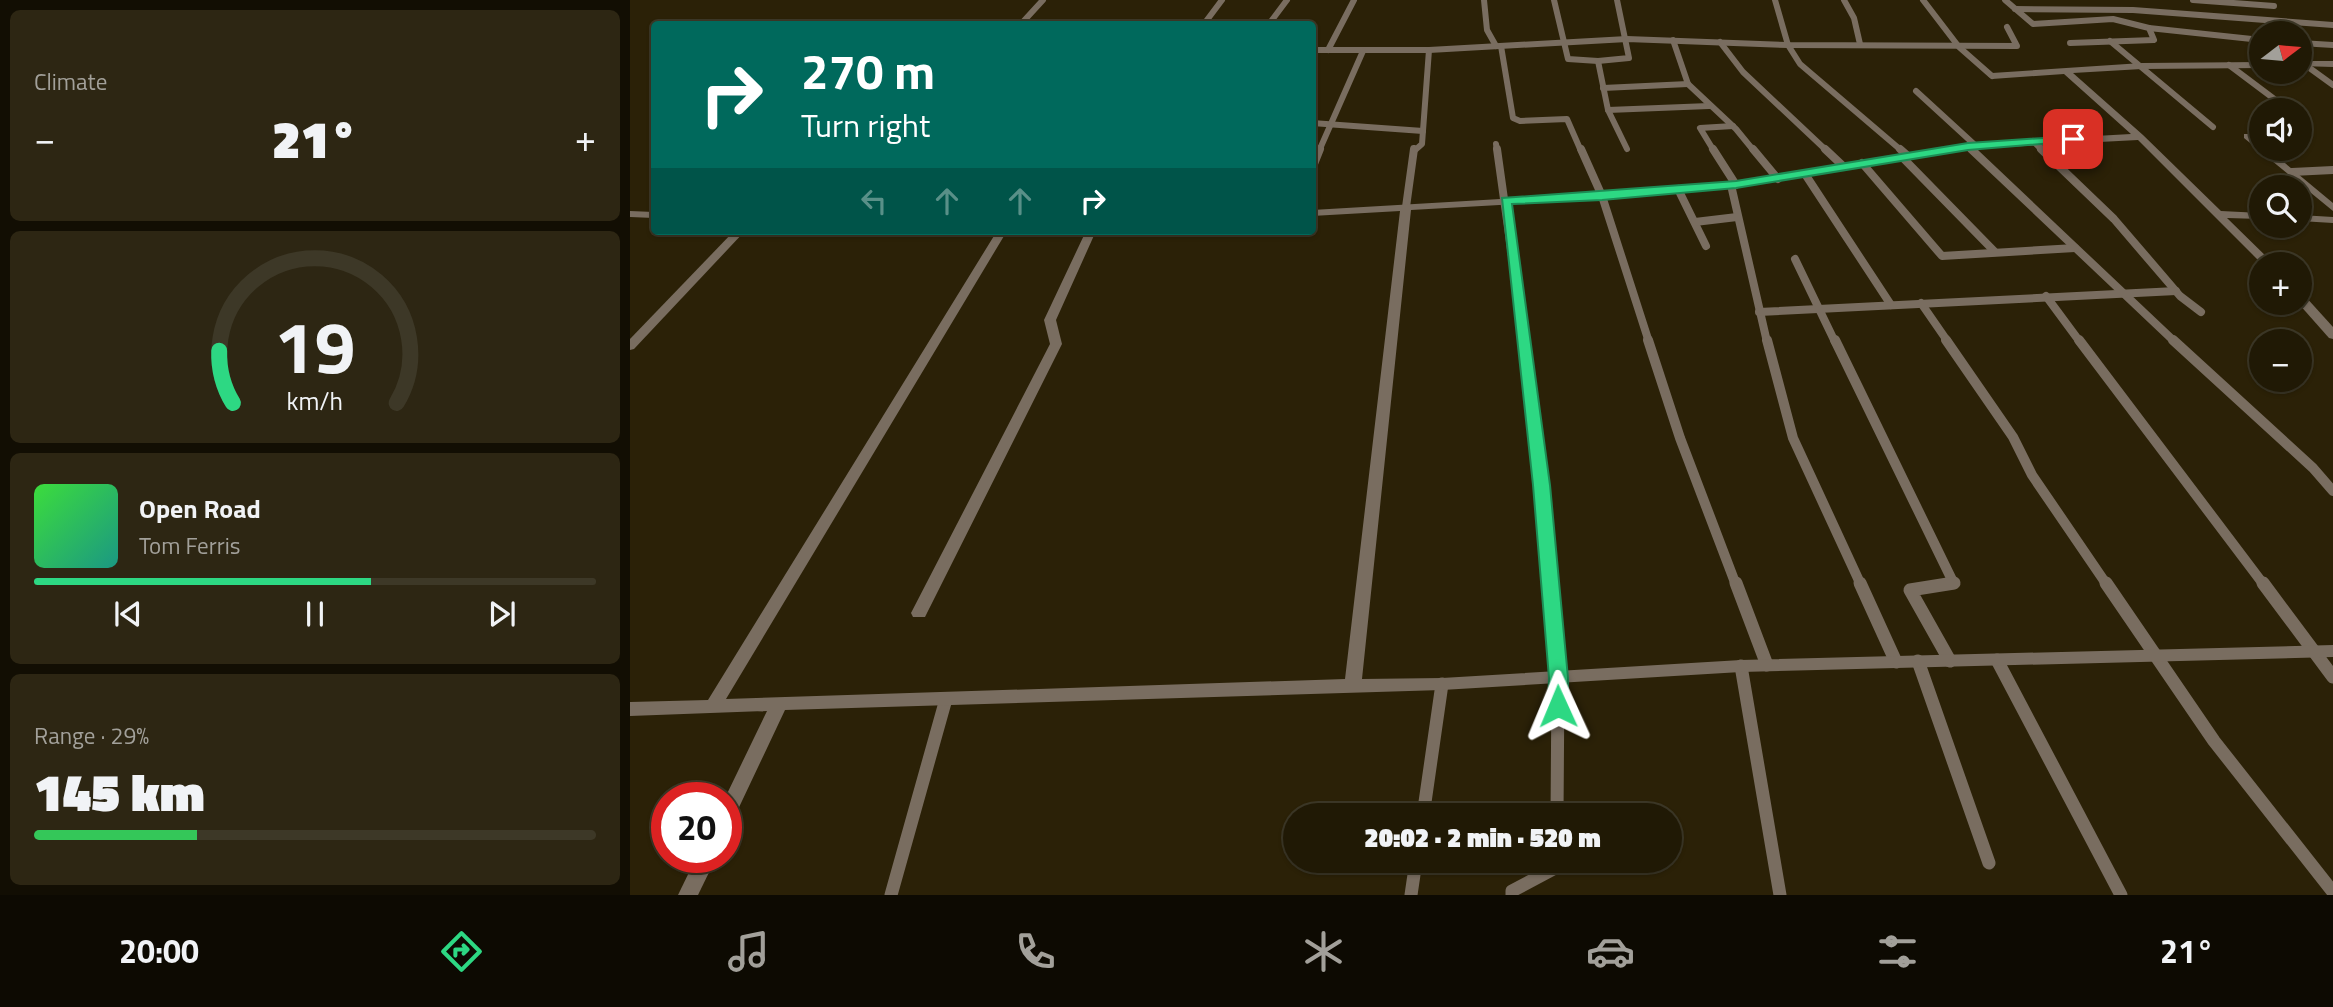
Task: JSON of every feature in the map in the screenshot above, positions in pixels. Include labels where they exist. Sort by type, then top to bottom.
[{"type":"street","points":[[2312,64],[2333,64]]},
{"type":"street","points":[[1992,76],[2142,66],[2249,65]]},
{"type":"street","points":[[2068,73],[2140,137],[2256,252]]},
{"type":"street","points":[[1316,213],[1602,196],[1734,185],[1972,146],[2140,137]]},
{"type":"street","points":[[2278,161],[2333,208]]},
{"type":"street","points":[[1353,685],[1406,207]]},
{"type":"street","points":[[630,214],[651,215]]},
{"type":"street","points":[[2216,214],[2249,215]]},
{"type":"street","points":[[2312,219],[2333,220]]},
{"type":"street","points":[[630,345],[736,235]]},
{"type":"street","points":[[713,706],[1000,235]]},
{"type":"street","points":[[919,613],[1056,344],[1050,320],[1089,235]]},
{"type":"street","points":[[2312,311],[2333,335]]},
{"type":"street","points":[[630,709],[1442,684],[1766,665],[2333,651]]},
{"type":"street","points":[[742,782],[779,705]]},
{"type":"street","points":[[688,895],[699,873]]},
{"type":"lane","points":[[1024,21],[1043,0]]},
{"type":"lane","points":[[1206,21],[1222,0]]},
{"type":"lane","points":[[1271,21],[1287,0]]},
{"type":"lane","points":[[1328,50],[1354,0]]},
{"type":"lane","points":[[1484,0],[1487,30],[1499,46],[1513,118],[1520,121],[1569,121],[1602,196],[1680,438],[1766,665]]},
{"type":"lane","points":[[1554,0],[1569,60],[1598,61],[1628,60],[1627,39],[1618,0]]},
{"type":"lane","points":[[1775,0],[1788,45],[1800,64],[1905,156],[1995,252]]},
{"type":"lane","points":[[1844,0],[1854,18],[1860,44]]},
{"type":"lane","points":[[1923,0],[1959,47],[1992,76]]},
{"type":"lane","points":[[2005,0],[2032,24],[2113,19],[2149,29],[2249,39]]},
{"type":"lane","points":[[2193,0],[2273,3],[2281,21]]},
{"type":"lane","points":[[2015,9],[2133,10],[2259,21]]},
{"type":"lane","points":[[2312,24],[2333,25]]},
{"type":"lane","points":[[1316,50],[1429,50],[1627,39],[1788,45],[2017,46],[2007,27]]},
{"type":"lane","points":[[2070,43],[2154,40],[2149,29]]},
{"type":"lane","points":[[1673,40],[1688,84],[1733,126],[1778,178]]},
{"type":"lane","points":[[2110,41],[2213,127]]},
{"type":"lane","points":[[1720,42],[1743,72],[1843,166]]},
{"type":"lane","points":[[2312,44],[2333,45]]},
{"type":"lane","points":[[2316,44],[2333,55]]},
{"type":"lane","points":[[1406,207],[1414,149],[1422,144],[1429,50]]},
{"type":"lane","points":[[1316,158],[1363,51]]},
{"type":"lane","points":[[1598,61],[1608,110],[1627,149]]},
{"type":"lane","points":[[2229,65],[2273,98]]},
{"type":"lane","points":[[2312,71],[2333,85]]},
{"type":"lane","points":[[1603,88],[1688,84]]},
{"type":"lane","points":[[1916,91],[2075,248],[2313,468],[2333,491]]},
{"type":"lane","points":[[1608,110],[1709,106]]},
{"type":"lane","points":[[1316,123],[1423,131]]},
{"type":"lane","points":[[1733,126],[1700,128],[1734,185],[1737,217],[1759,312],[1793,438],[1896,662]]},
{"type":"lane","points":[[2033,141],[2113,219],[2176,291],[2201,312]]},
{"type":"lane","points":[[1496,144],[1506,200],[1542,485],[1558,678],[1557,803]]},
{"type":"lane","points":[[1862,163],[1942,256],[2075,248]]},
{"type":"lane","points":[[2292,173],[2333,170]]},
{"type":"lane","points":[[1805,174],[1891,305]]},
{"type":"lane","points":[[1678,189],[1706,246]]},
{"type":"lane","points":[[1695,222],[1737,217]]},
{"type":"lane","points":[[1795,259],[1954,584],[1910,590],[1950,661]]},
{"type":"lane","points":[[1759,312],[2176,291]]},
{"type":"lane","points":[[2046,296],[2333,677]]},
{"type":"lane","points":[[1921,303],[2012,437],[2032,475],[2154,656],[2214,741],[2333,892]]},
{"type":"lane","points":[[1997,660],[2121,895]]},
{"type":"lane","points":[[1918,662],[1990,863]]},
{"type":"lane","points":[[1741,666],[1780,895]]},
{"type":"lane","points":[[1425,803],[1442,684]]},
{"type":"lane","points":[[891,895],[946,699]]},
{"type":"lane","points":[[1411,895],[1414,873]]},
{"type":"lane","points":[[1512,895],[1512,891],[1546,873]]},
{"type":"route","points":[[1558,706],[1542,485],[1506,200],[1602,196],[1736,185],[1968,146],[2073,139]]}]
